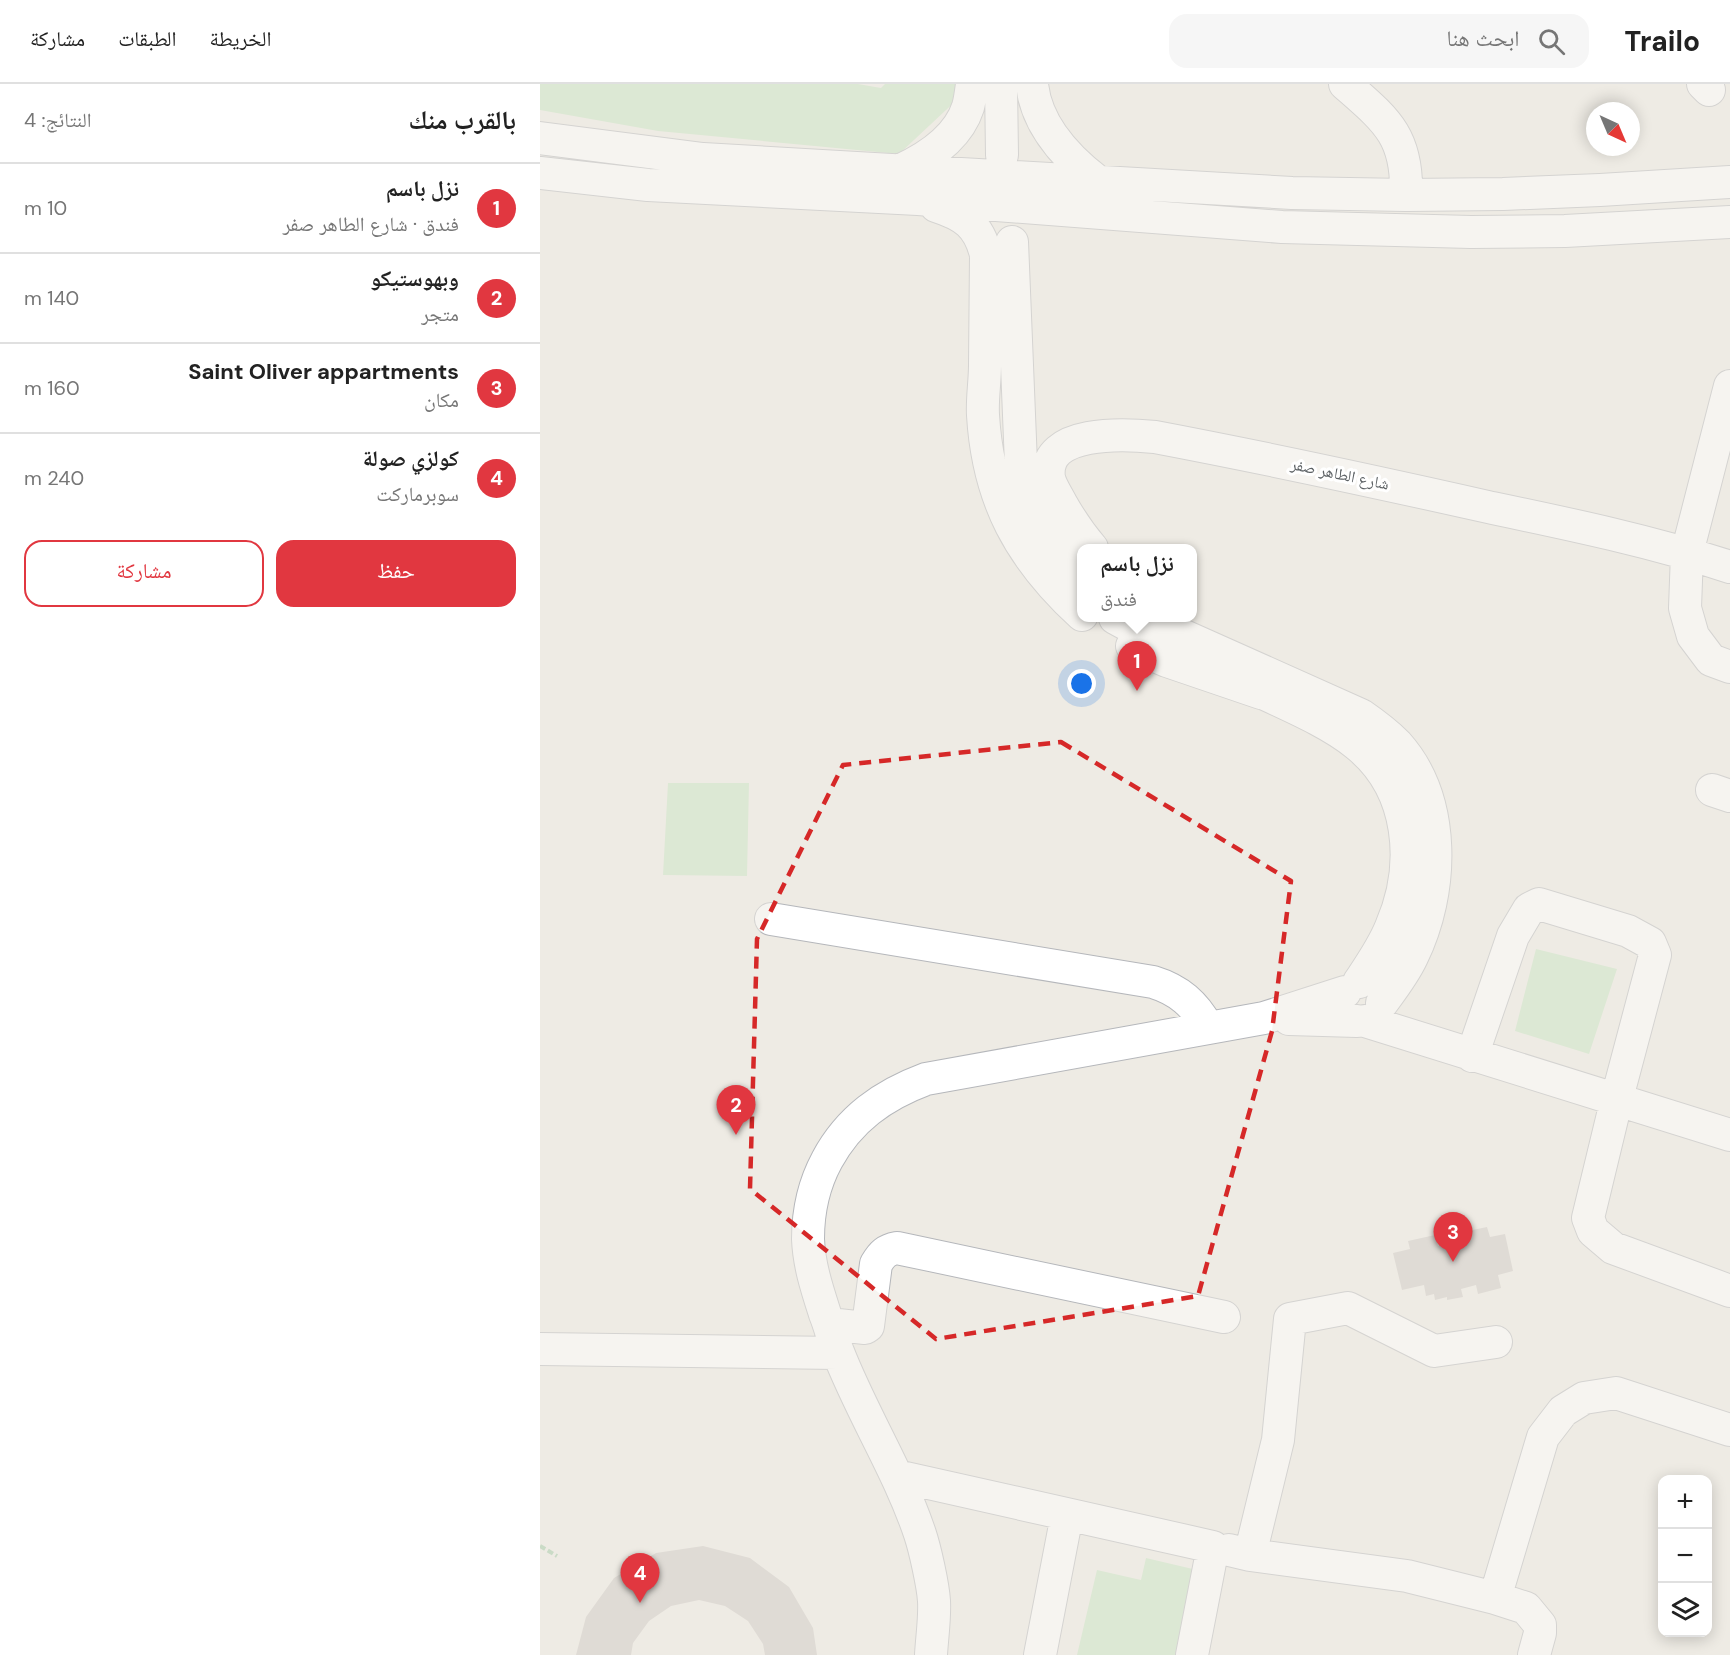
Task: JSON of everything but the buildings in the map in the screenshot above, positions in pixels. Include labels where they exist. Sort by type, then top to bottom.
[{"type":"street","points":[[901,170],[921,160],[953,135],[968,108],[972,84]]},
{"type":"street","points":[[1001,84],[1002,155]]},
{"type":"street","points":[[1032,84],[1040,112],[1050,133],[1063,151],[1096,181]]},
{"type":"street","points":[[1345,84],[1377,112],[1395,135],[1406,163],[1406,195]]},
{"type":"street","points":[[540,138],[704,159],[1292,193],[1406,195],[1600,190],[1730,182]]},
{"type":"street","points":[[540,173],[676,187],[918,199],[1282,227],[1376,231],[1565,231],[1730,222]]},
{"type":"street","points":[[918,199],[957,213],[977,230],[983,242],[986,255],[983,413],[986,447],[993,481],[1005,514],[1025,551],[1058,594],[1077,611]]},
{"type":"street","points":[[1012,242],[1022,464],[1029,492],[1040,519],[1055,543],[1077,563]]},
{"type":"street","points":[[1730,386],[1687,553],[1684,608],[1693,636],[1711,660],[1730,667]]},
{"type":"street","name":"شارع الطاهر صفر","points":[[1077,548],[1069,517],[1049,477],[1053,457],[1068,444],[1089,438],[1111,435],[1155,436],[1297,465],[1687,553],[1730,567]]},
{"type":"street","points":[[1091,622],[1108,634],[1137,649],[1261,693]]},
{"type":"street","points":[[1121,622],[1340,732],[1358,745],[1385,777],[1396,796],[1407,839],[1402,894],[1392,926],[1383,945],[1343,1000],[1344,1009],[1349,1016],[1368,1015],[1408,965],[1423,931],[1434,877],[1434,826],[1421,783],[1396,744],[1335,690],[1320,680],[1196,622]]},
{"type":"street","points":[[1153,622],[1361,715]]},
{"type":"street","points":[[1472,1056],[1514,936],[1529,909],[1539,904],[1628,931],[1650,943],[1655,955],[1588,1218],[1593,1231],[1613,1248],[1730,1291]]},
{"type":"street","points":[[771,919],[1153,982],[1180,994],[1201,1015],[1208,1028]]},
{"type":"street","points":[[1264,1018],[1352,987]]},
{"type":"street","points":[[931,1655],[934,1600],[920,1535],[897,1476],[834,1338],[811,1263],[808,1240],[809,1216],[814,1192],[828,1160],[847,1130],[882,1098],[926,1078],[1264,1018],[1368,1015],[1472,1056],[1617,1098],[1730,1135]]},
{"type":"street","points":[[540,1349],[834,1338],[868,1326],[876,1264],[887,1250],[897,1248],[1224,1317]]},
{"type":"street","points":[[1250,1555],[1278,1440],[1290,1319],[1348,1308],[1434,1351],[1496,1342]]},
{"type":"street","points":[[1494,1598],[1543,1437],[1563,1411],[1584,1398],[1616,1393],[1730,1430]]},
{"type":"street","points":[[897,1476],[1250,1555],[1407,1575],[1494,1598],[1526,1608],[1536,1618],[1540,1625],[1540,1633],[1534,1655]]},
{"type":"street","points":[[1040,1655],[1067,1515]]},
{"type":"street","points":[[1192,1655],[1213,1547]]},
{"type":"path","points":[[540,1546],[557,1556]]},
{"type":"highlighted area","points":[[1061,742],[1291,881],[1272,1031],[1198,1296],[936,1339],[750,1189],[757,939],[843,765]]},
{"type":"green space","points":[[540,84],[858,84],[881,88],[885,84],[960,84],[961,96],[899,154],[658,131],[540,110]]},
{"type":"green space","points":[[668,783],[749,783],[747,876],[663,875]]},
{"type":"green space","points":[[1536,949],[1617,969],[1589,1054],[1515,1031]]},
{"type":"green space","points":[[1146,1558],[1197,1570],[1177,1655],[1077,1655],[1097,1570],[1141,1580]]},
{"type":"place","name":"نزل باسم","points":[[1137,691]]},
{"type":"place","name":"وبهوستيكو","points":[[736,1135]]},
{"type":"place","name":"Saint Oliver appartments","points":[[1453,1262]]},
{"type":"place","name":"كولزي صولة","points":[[640,1603]]}]
